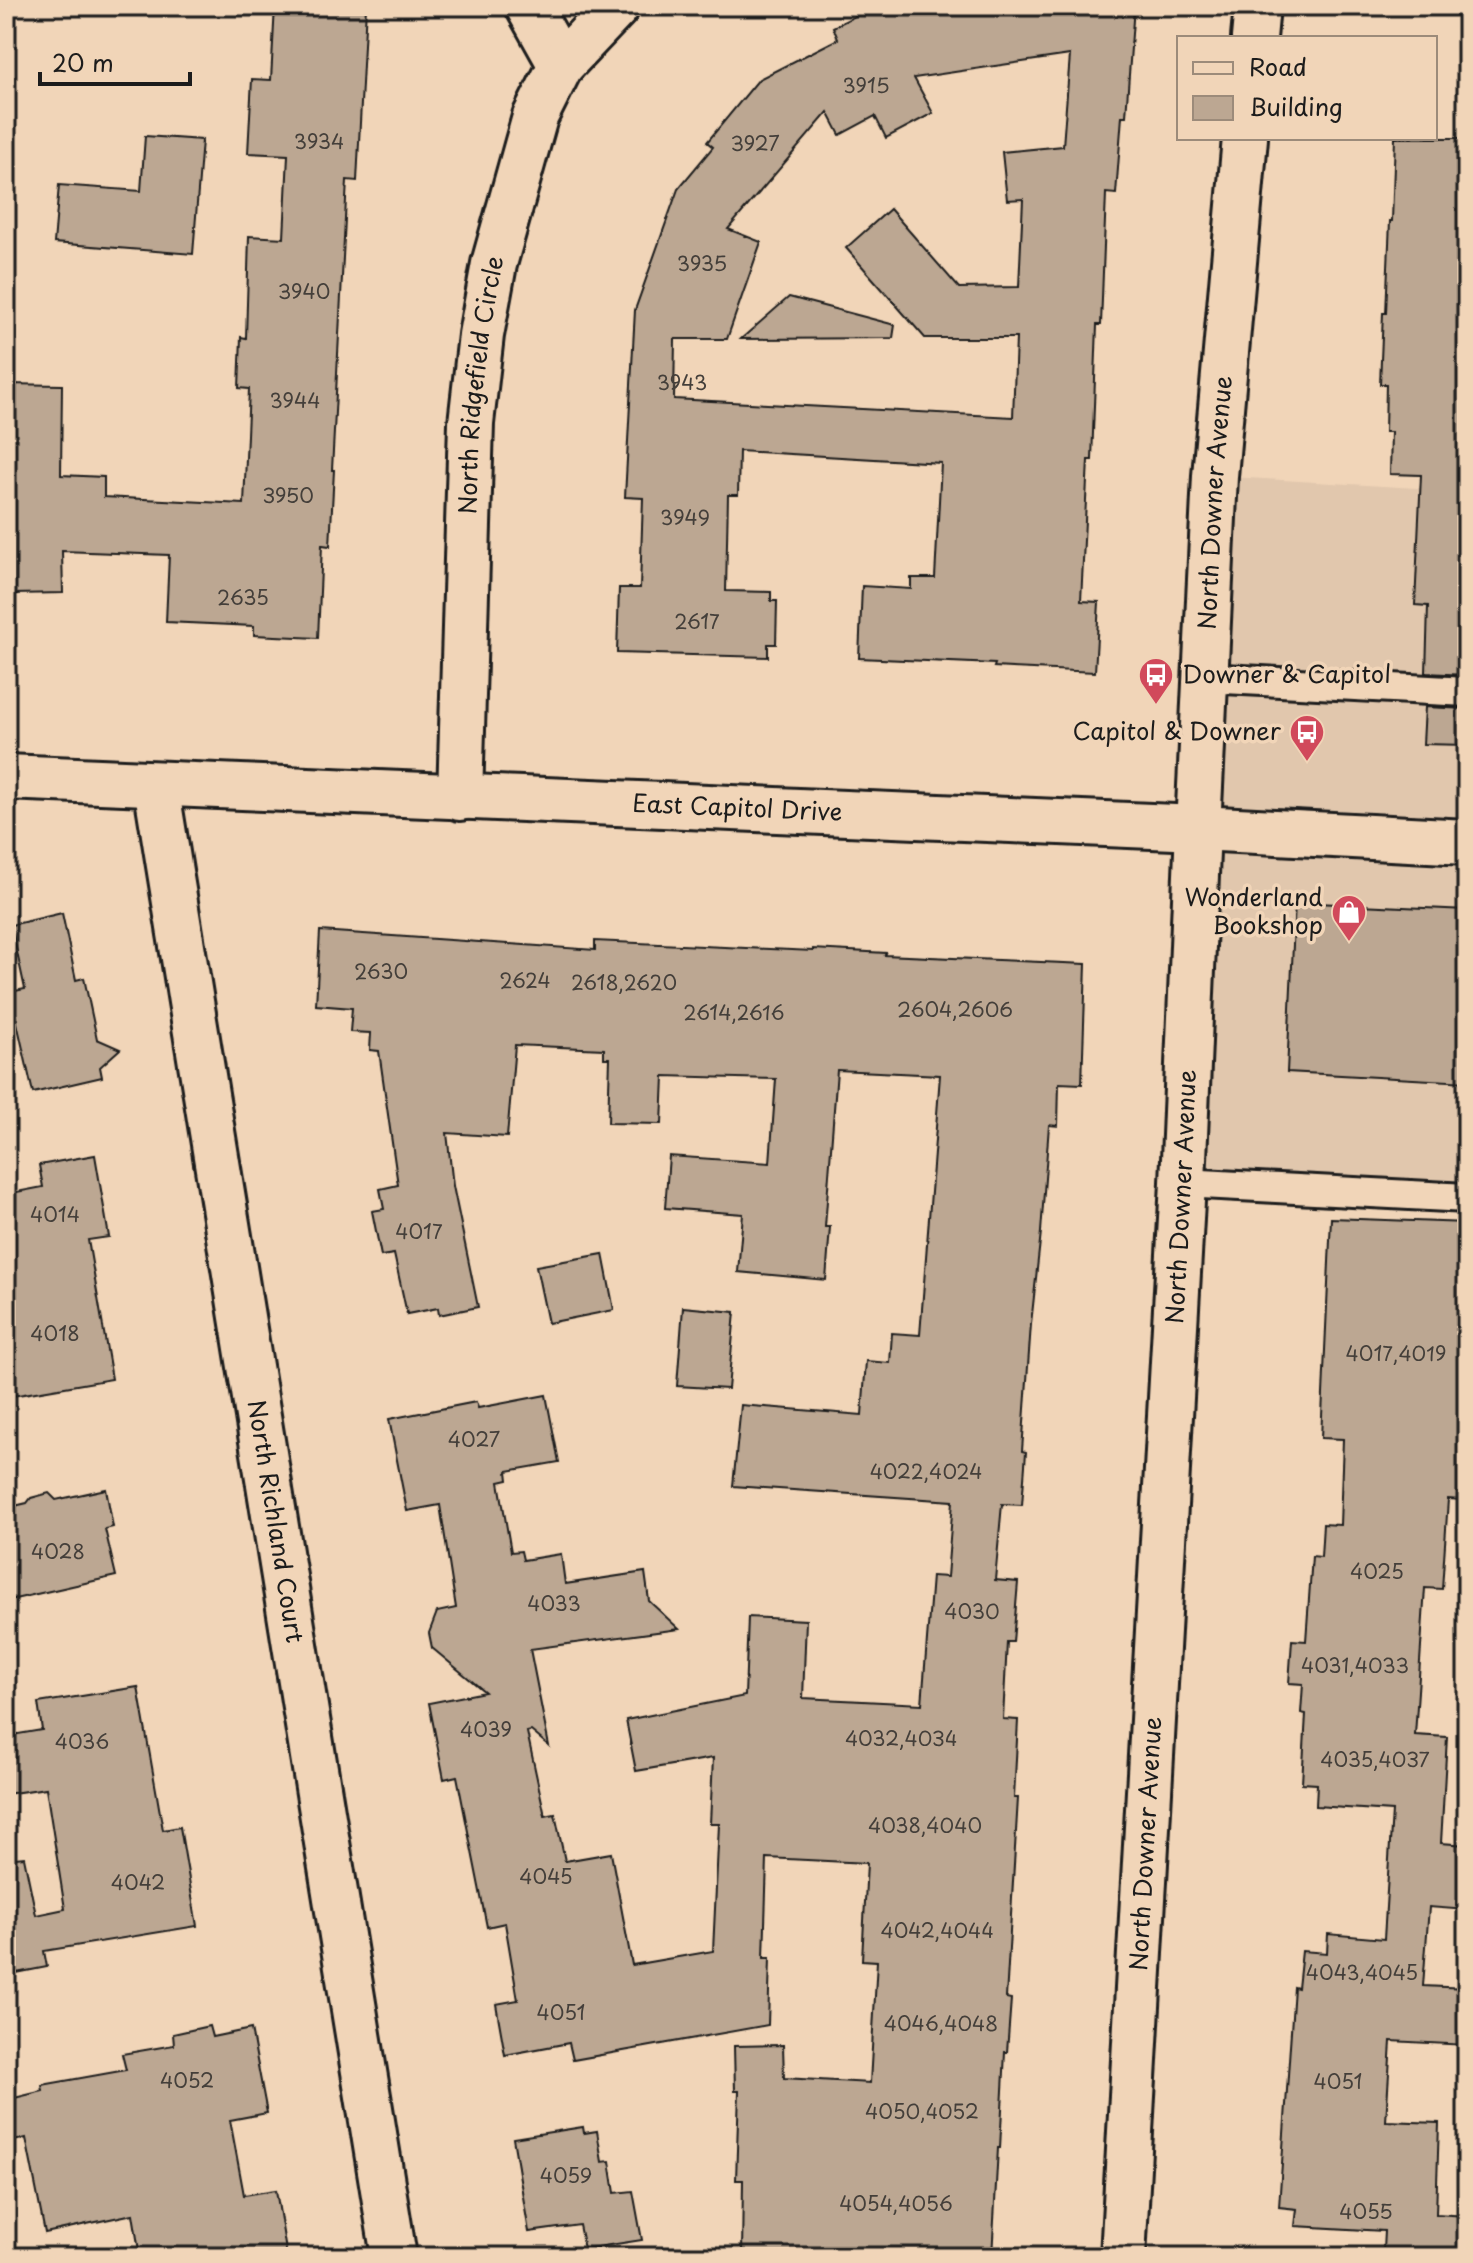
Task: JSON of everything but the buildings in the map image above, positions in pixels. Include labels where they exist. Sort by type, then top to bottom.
[{"type":"street","points":[[528,6],[561,65]]},
{"type":"street","name":"North Ridgefield Circle","points":[[460,798],[471,423],[481,335],[494,264],[535,117],[561,65],[617,6]]},
{"type":"street","points":[[1254,36],[1257,6]]},
{"type":"street","name":"North Downer Avenue","points":[[1123,2257],[1183,1183],[1215,476],[1245,140]]},
{"type":"street","name":"East Capitol Drive","points":[[6,777],[1467,842]]},
{"type":"street","name":"North Richland Court","points":[[156,785],[394,2257]]},
{"type":"lane","points":[[1205,678],[1467,692]]},
{"type":"lane","points":[[1183,1183],[1467,1198]]},
{"type":"shaded area","points":[[1215,476],[1467,491],[1467,1198],[1183,1183]]},
{"type":"place","name":"Downer & Capitol","points":[[1156,706]]},
{"type":"place","name":"Capitol & Downer","points":[[1307,763]]},
{"type":"place","name":"Wonderland Bookshop","points":[[1349,943]]}]
